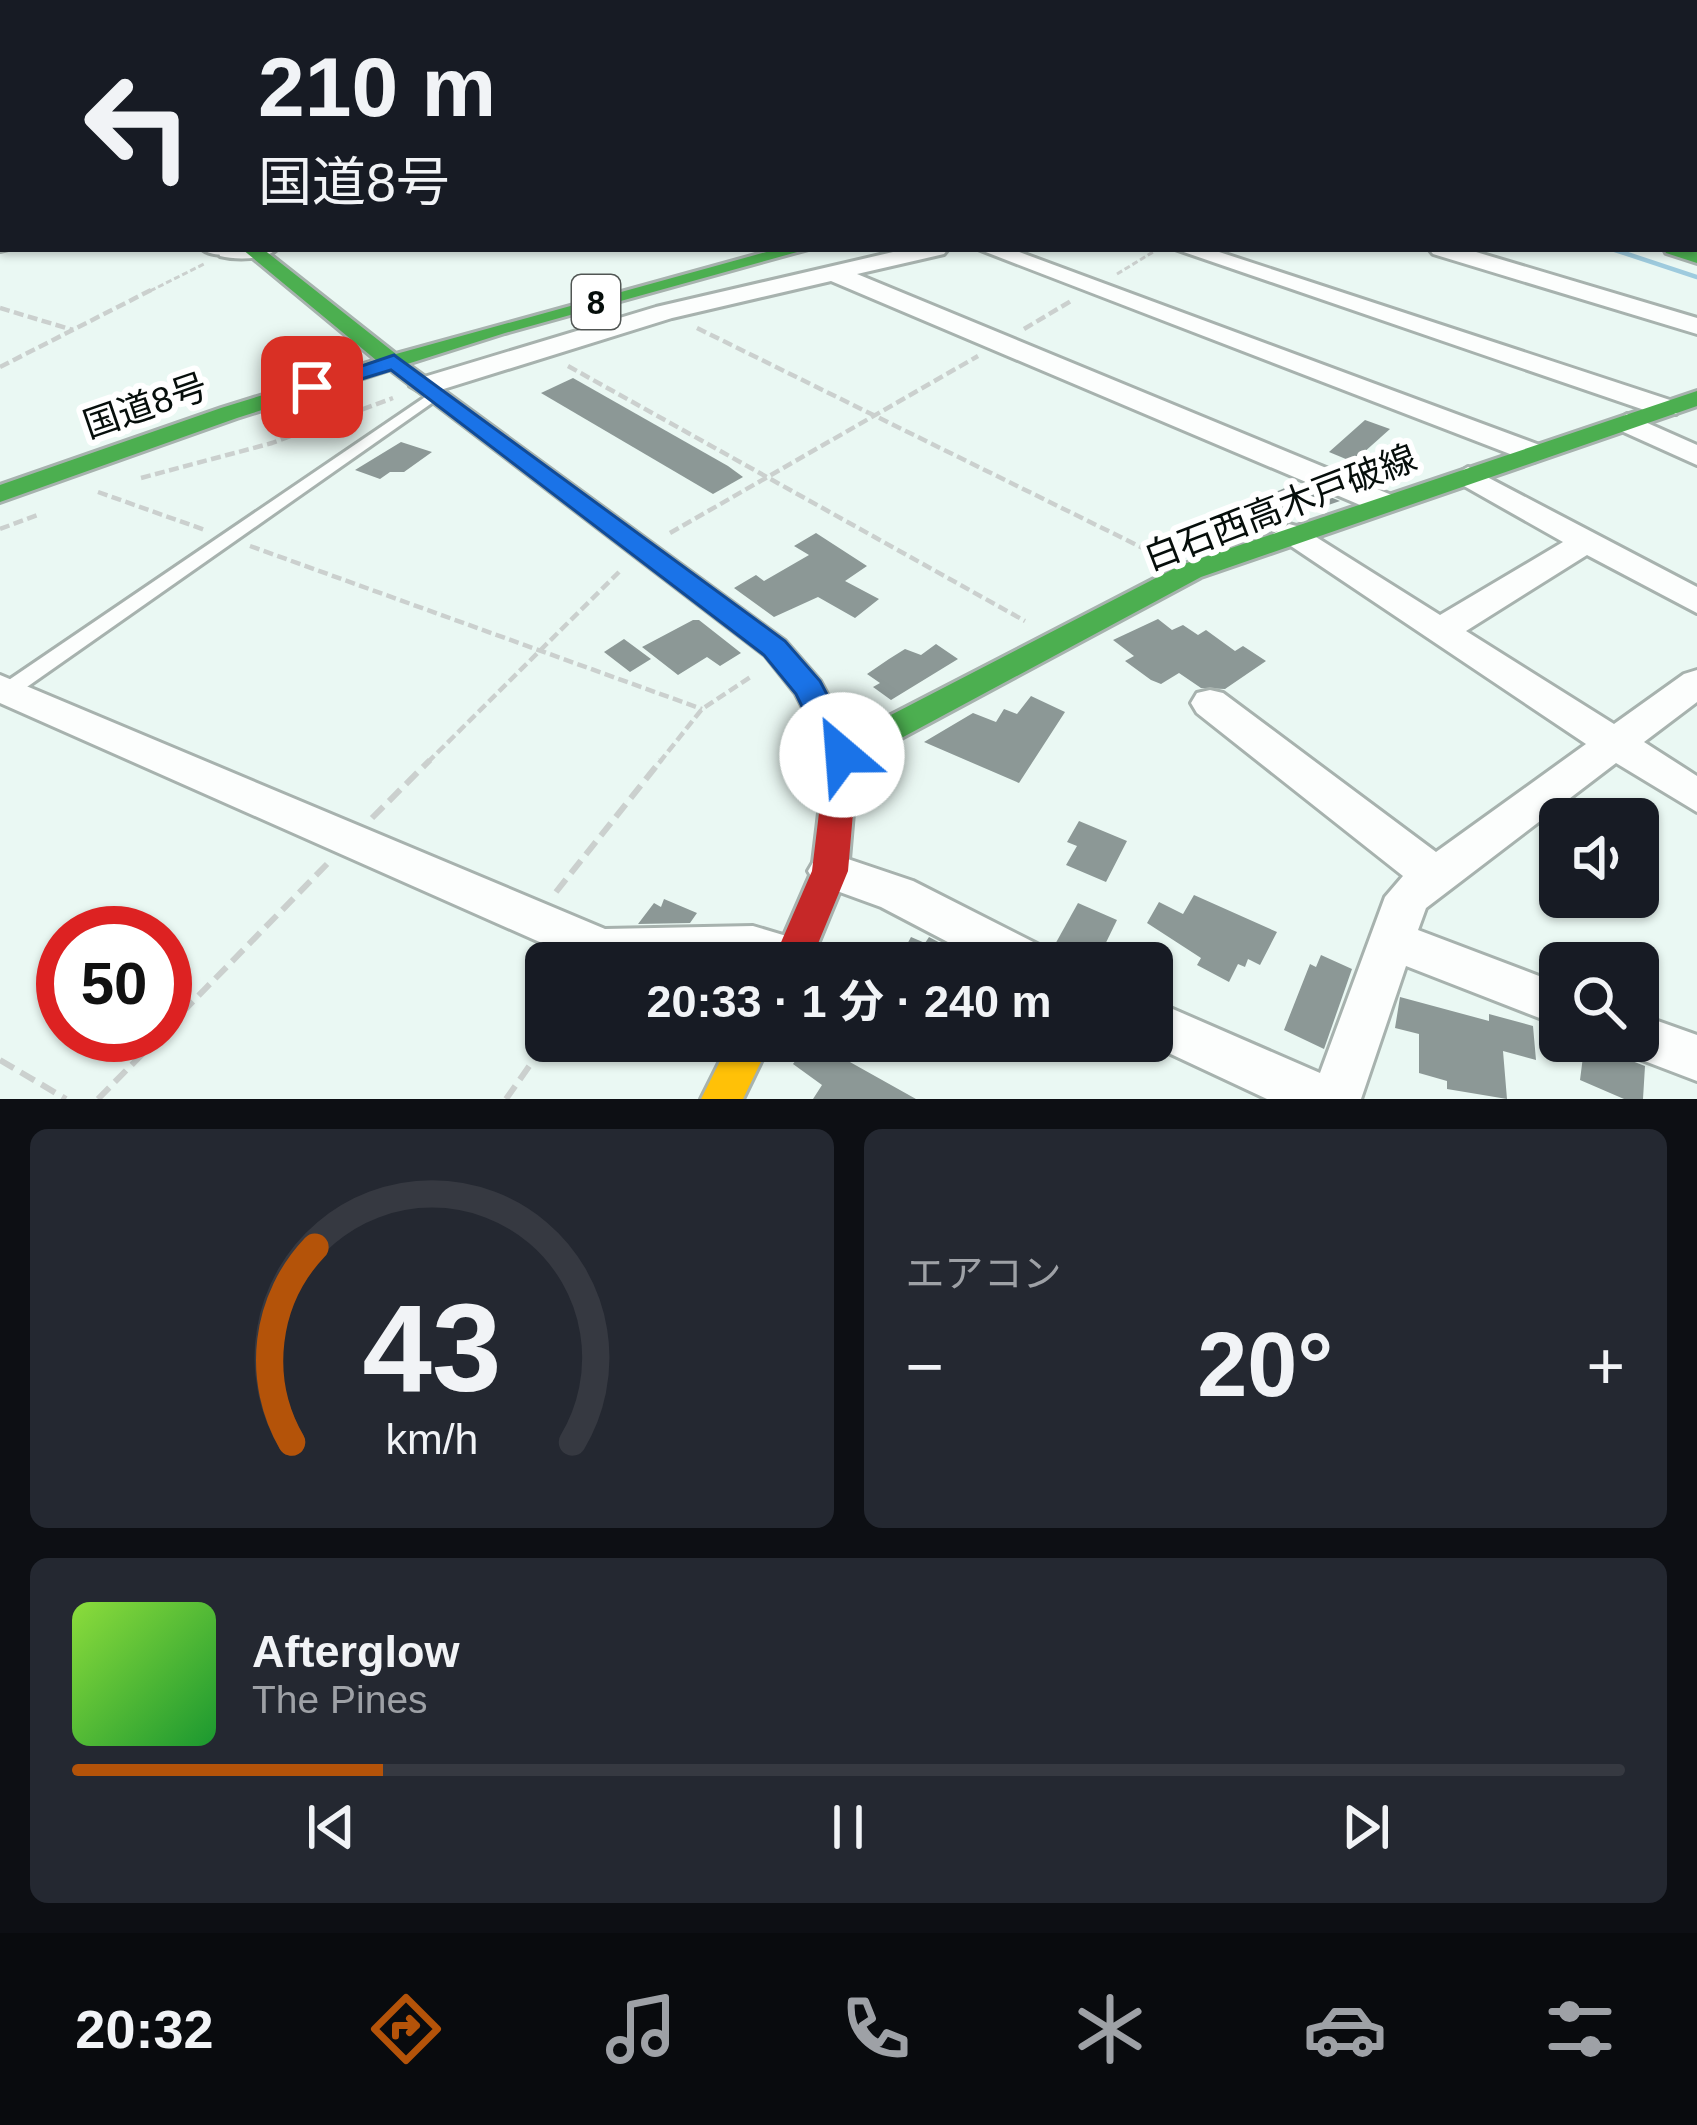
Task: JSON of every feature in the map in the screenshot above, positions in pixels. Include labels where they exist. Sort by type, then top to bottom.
[{"type":"main road","points":[[244,252],[782,656],[809,689],[842,755],[830,871],[800,942]]},
{"type":"main road","name":"国道8号","points":[[0,473],[369,347],[728,252]]},
{"type":"main road","name":"国道8号","points":[[0,494],[394,362],[788,252]]},
{"type":"main road","points":[[585,305],[836,252]]},
{"type":"main road","points":[[480,314],[609,271]]},
{"type":"main road","name":"白石西高木戸破線","points":[[842,755],[1191,572],[1289,534],[1697,398]]},
{"type":"main road","points":[[722,1099],[741,1062]]},
{"type":"street","points":[[429,391],[537,349],[665,312],[923,252]]},
{"type":"street","points":[[998,252],[1534,454]]},
{"type":"street","points":[[1196,252],[1666,408]]},
{"type":"street","points":[[1451,252],[1697,326]]},
{"type":"street","points":[[833,273],[1383,503]]},
{"type":"street","points":[[1627,423],[1697,456]]},
{"type":"street","points":[[1468,476],[1697,602]]},
{"type":"street","points":[[1289,534],[1697,796]]},
{"type":"street","points":[[1440,631],[1587,541]]},
{"type":"street","points":[[2,692],[230,784],[349,842],[586,942]]},
{"type":"street","points":[[1336,1099],[1407,897],[1615,743],[1693,692]]},
{"type":"street","points":[[1210,703],[1435,876]]},
{"type":"street","points":[[830,871],[897,894],[990,942]]},
{"type":"street","points":[[1393,941],[1539,997]]},
{"type":"street","points":[[1173,1032],[1322,1099]]},
{"type":"street","points":[[1659,1044],[1697,1058]]},
{"type":"lane","points":[[2,692],[429,391]]},
{"type":"path","points":[[0,367],[237,252]]},
{"type":"path","points":[[192,1003],[642,549],[1153,252]]},
{"type":"path","points":[[0,308],[73,330]]},
{"type":"path","points":[[665,312],[1191,572]]},
{"type":"path","points":[[537,349],[1060,640]]},
{"type":"path","points":[[134,480],[272,443],[429,391]]},
{"type":"path","points":[[116,486],[98,492],[701,709]]},
{"type":"path","points":[[0,529],[39,514]]},
{"type":"path","points":[[534,920],[701,709],[782,656]]},
{"type":"path","points":[[0,1060],[66,1099]]},
{"type":"path","points":[[98,1099],[134,1062]]},
{"type":"path","points":[[506,1099],[532,1062]]},
{"type":"building","points":[[573,378],[743,477],[713,494],[541,393]]},
{"type":"building","points":[[1365,420],[1390,429],[1353,462],[1329,452]]},
{"type":"building","points":[[401,442],[432,452],[404,472],[390,472],[380,479],[355,470]]},
{"type":"building","points":[[1296,483],[1340,501],[1314,510],[1310,507],[1262,527],[1252,520],[1216,543],[1193,529]]},
{"type":"building","points":[[816,533],[867,566],[845,581],[879,599],[855,618],[818,597],[774,617],[734,588],[756,575],[764,581],[809,555],[794,546]]},
{"type":"building","points":[[1158,619],[1172,630],[1183,625],[1198,635],[1206,630],[1235,651],[1243,646],[1266,661],[1225,689],[1201,688],[1179,673],[1161,684],[1125,661],[1134,656],[1113,640]]},
{"type":"building","points":[[693,620],[741,653],[720,666],[707,657],[678,675],[642,647]]},
{"type":"building","points":[[624,639],[651,659],[630,672],[604,652]]},
{"type":"building","points":[[936,644],[958,659],[891,700],[873,687],[880,683],[867,674],[905,649],[921,655]]},
{"type":"building","points":[[1031,696],[1065,712],[1019,783],[924,742],[973,713],[996,722],[1004,709],[1017,714]]},
{"type":"building","points":[[1079,821],[1127,841],[1106,882],[1066,865],[1077,846],[1067,842]]},
{"type":"building","points":[[1194,895],[1277,932],[1260,965],[1248,959],[1245,967],[1238,964],[1229,982],[1197,965],[1201,958],[1147,923],[1159,902],[1183,914]]},
{"type":"building","points":[[664,899],[697,913],[690,923],[638,924],[654,903],[661,907]]},
{"type":"building","points":[[1078,903],[1117,920],[1106,942],[1056,942]]},
{"type":"building","points":[[1321,955],[1352,969],[1324,1049],[1284,1030],[1310,964],[1316,967]]},
{"type":"building","points":[[1400,997],[1489,1021],[1489,1014],[1533,1026],[1536,1060],[1503,1051],[1507,1099],[1447,1089],[1447,1081],[1419,1073],[1419,1034],[1395,1028]]},
{"type":"building","points":[[850,1062],[916,1099],[813,1099],[822,1085],[793,1064]]},
{"type":"building","points":[[1582,1062],[1645,1066],[1643,1099],[1624,1099],[1580,1080]]},
{"type":"waterway","points":[[1621,252],[1697,277]]},
{"type":"traffic: fast","points":[[255,252],[369,347],[395,362]]},
{"type":"traffic: fast","points":[[0,494],[229,413],[498,329],[788,252]]},
{"type":"traffic: fast","points":[[1682,252],[1697,257]]},
{"type":"traffic: fast","points":[[842,755],[1191,571],[1697,398]]},
{"type":"traffic: slow","points":[[395,362],[775,648],[809,689],[821,713]]},
{"type":"traffic: slow","points":[[722,1099],[740,1062]]},
{"type":"traffic: jam","points":[[800,942],[830,871],[842,755],[821,713]]},
{"type":"route","points":[[312,387],[394,362],[775,648],[809,689],[842,755]]}]
